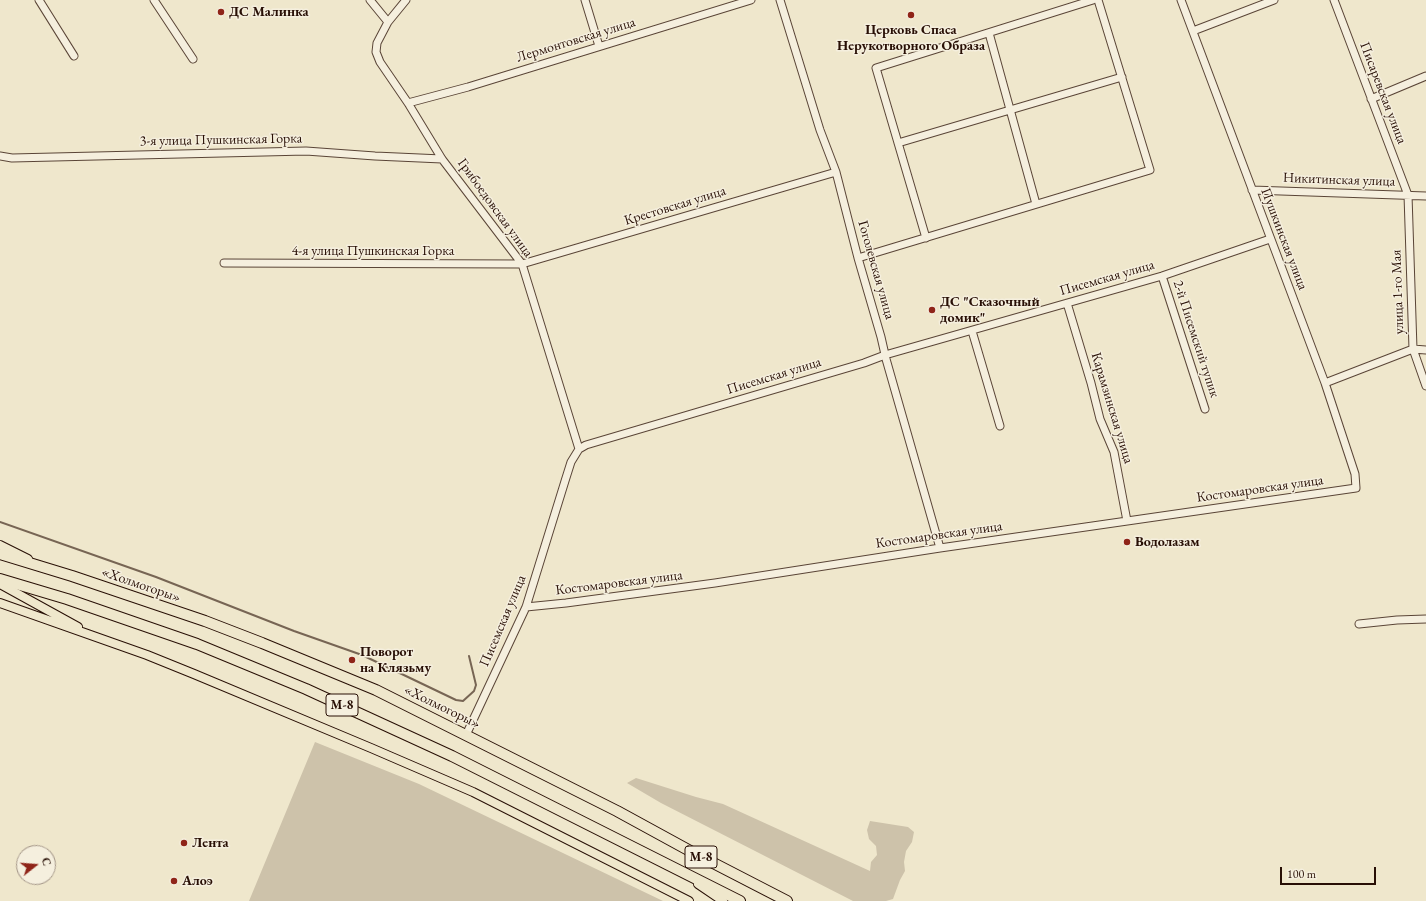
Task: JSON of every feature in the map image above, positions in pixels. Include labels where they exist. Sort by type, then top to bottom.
[{"type":"highway","name":"«Холмогоры»","points":[[0,554],[205,621],[376,690],[617,811],[787,901]]},
{"type":"highway","name":"М-8","points":[[0,579],[67,599],[197,644],[306,688],[452,756],[740,901]]},
{"type":"main road","points":[[0,545],[48,569]]},
{"type":"main road","points":[[0,584],[95,637]]},
{"type":"main road","points":[[0,603],[194,674],[371,748],[472,792],[689,901]]},
{"type":"main road","points":[[669,865],[723,901]]},
{"type":"street","points":[[39,0],[74,56]]},
{"type":"street","points":[[154,0],[193,59]]},
{"type":"street","points":[[370,0],[388,22],[406,0]]},
{"type":"street","points":[[585,0],[599,46]]},
{"type":"street","name":"Лермонтовская улица","points":[[408,103],[751,0]]},
{"type":"street","name":"Гоголевская улица","points":[[780,0],[820,130],[836,172],[858,258],[940,548]]},
{"type":"street","points":[[926,238],[876,68],[1093,0]]},
{"type":"street","points":[[858,258],[1150,170],[1098,0]]},
{"type":"street","name":"Пушкинская улица","points":[[1182,0],[1325,383],[1355,474],[1356,488]]},
{"type":"street","points":[[1193,31],[1274,0]]},
{"type":"street","name":"Писаревская улица","points":[[1334,0],[1408,195]]},
{"type":"street","name":"Грибоедовская улица","points":[[388,22],[377,43],[376,52],[380,62],[408,103],[442,158],[522,264],[579,449]]},
{"type":"street","points":[[989,33],[1036,204]]},
{"type":"street","points":[[1371,99],[1426,76]]},
{"type":"street","points":[[898,143],[1122,77]]},
{"type":"street","name":"3-я улица Пушкинская Горка","points":[[0,156],[12,158],[306,151],[375,156],[442,158]]},
{"type":"street","name":"Крестовская улица","points":[[522,264],[836,172]]},
{"type":"street","name":"Никитинская улица","points":[[1252,190],[1426,196]]},
{"type":"street","name":"улица 1-го Мая","points":[[1408,195],[1413,349],[1426,386]]},
{"type":"street","name":"Писемская улица","points":[[466,735],[526,607],[571,462],[579,449],[864,363],[885,355],[1162,276],[1270,239]]},
{"type":"street","name":"4-я улица Пушкинская Горка","points":[[224,263],[522,264]]},
{"type":"street","name":"2-й Писемский тупик","points":[[1162,276],[1205,409]]},
{"type":"street","name":"Карамзинская улица","points":[[1067,303],[1100,419],[1114,452],[1127,521]]},
{"type":"street","points":[[972,331],[1000,426]]},
{"type":"street","points":[[1325,383],[1413,349],[1426,350]]},
{"type":"street","name":"Костомаровская улица","points":[[526,607],[715,583],[940,548],[1356,488]]},
{"type":"street","points":[[1358,624],[1426,619]]},
{"type":"shaded area","points":[[315,742],[419,784],[663,901],[249,901]]},
{"type":"shaded area","points":[[636,778],[723,804],[870,871],[871,862],[877,855],[876,846],[869,839],[867,830],[870,821],[908,827],[914,832],[912,842],[906,851],[904,862],[905,871],[893,899],[886,901],[853,901],[661,803],[627,783]]},
{"type":"waterway","points":[[0,522],[156,577],[294,631],[362,655],[456,700],[463,701],[474,691],[476,685],[469,656]]},
{"type":"place","name":"ДС Малинка","points":[[221,12]]},
{"type":"place","name":"Церковь Спаса Нерукотворного Образа","points":[[911,15]]},
{"type":"place","name":"ДС \"Сказочный домик\"","points":[[932,310]]},
{"type":"place","name":"Водолазам","points":[[1127,542]]},
{"type":"place","name":"Поворот на Клязьму","points":[[352,660]]},
{"type":"place","name":"Лента","points":[[184,843]]},
{"type":"place","name":"Алоэ","points":[[174,881]]}]
